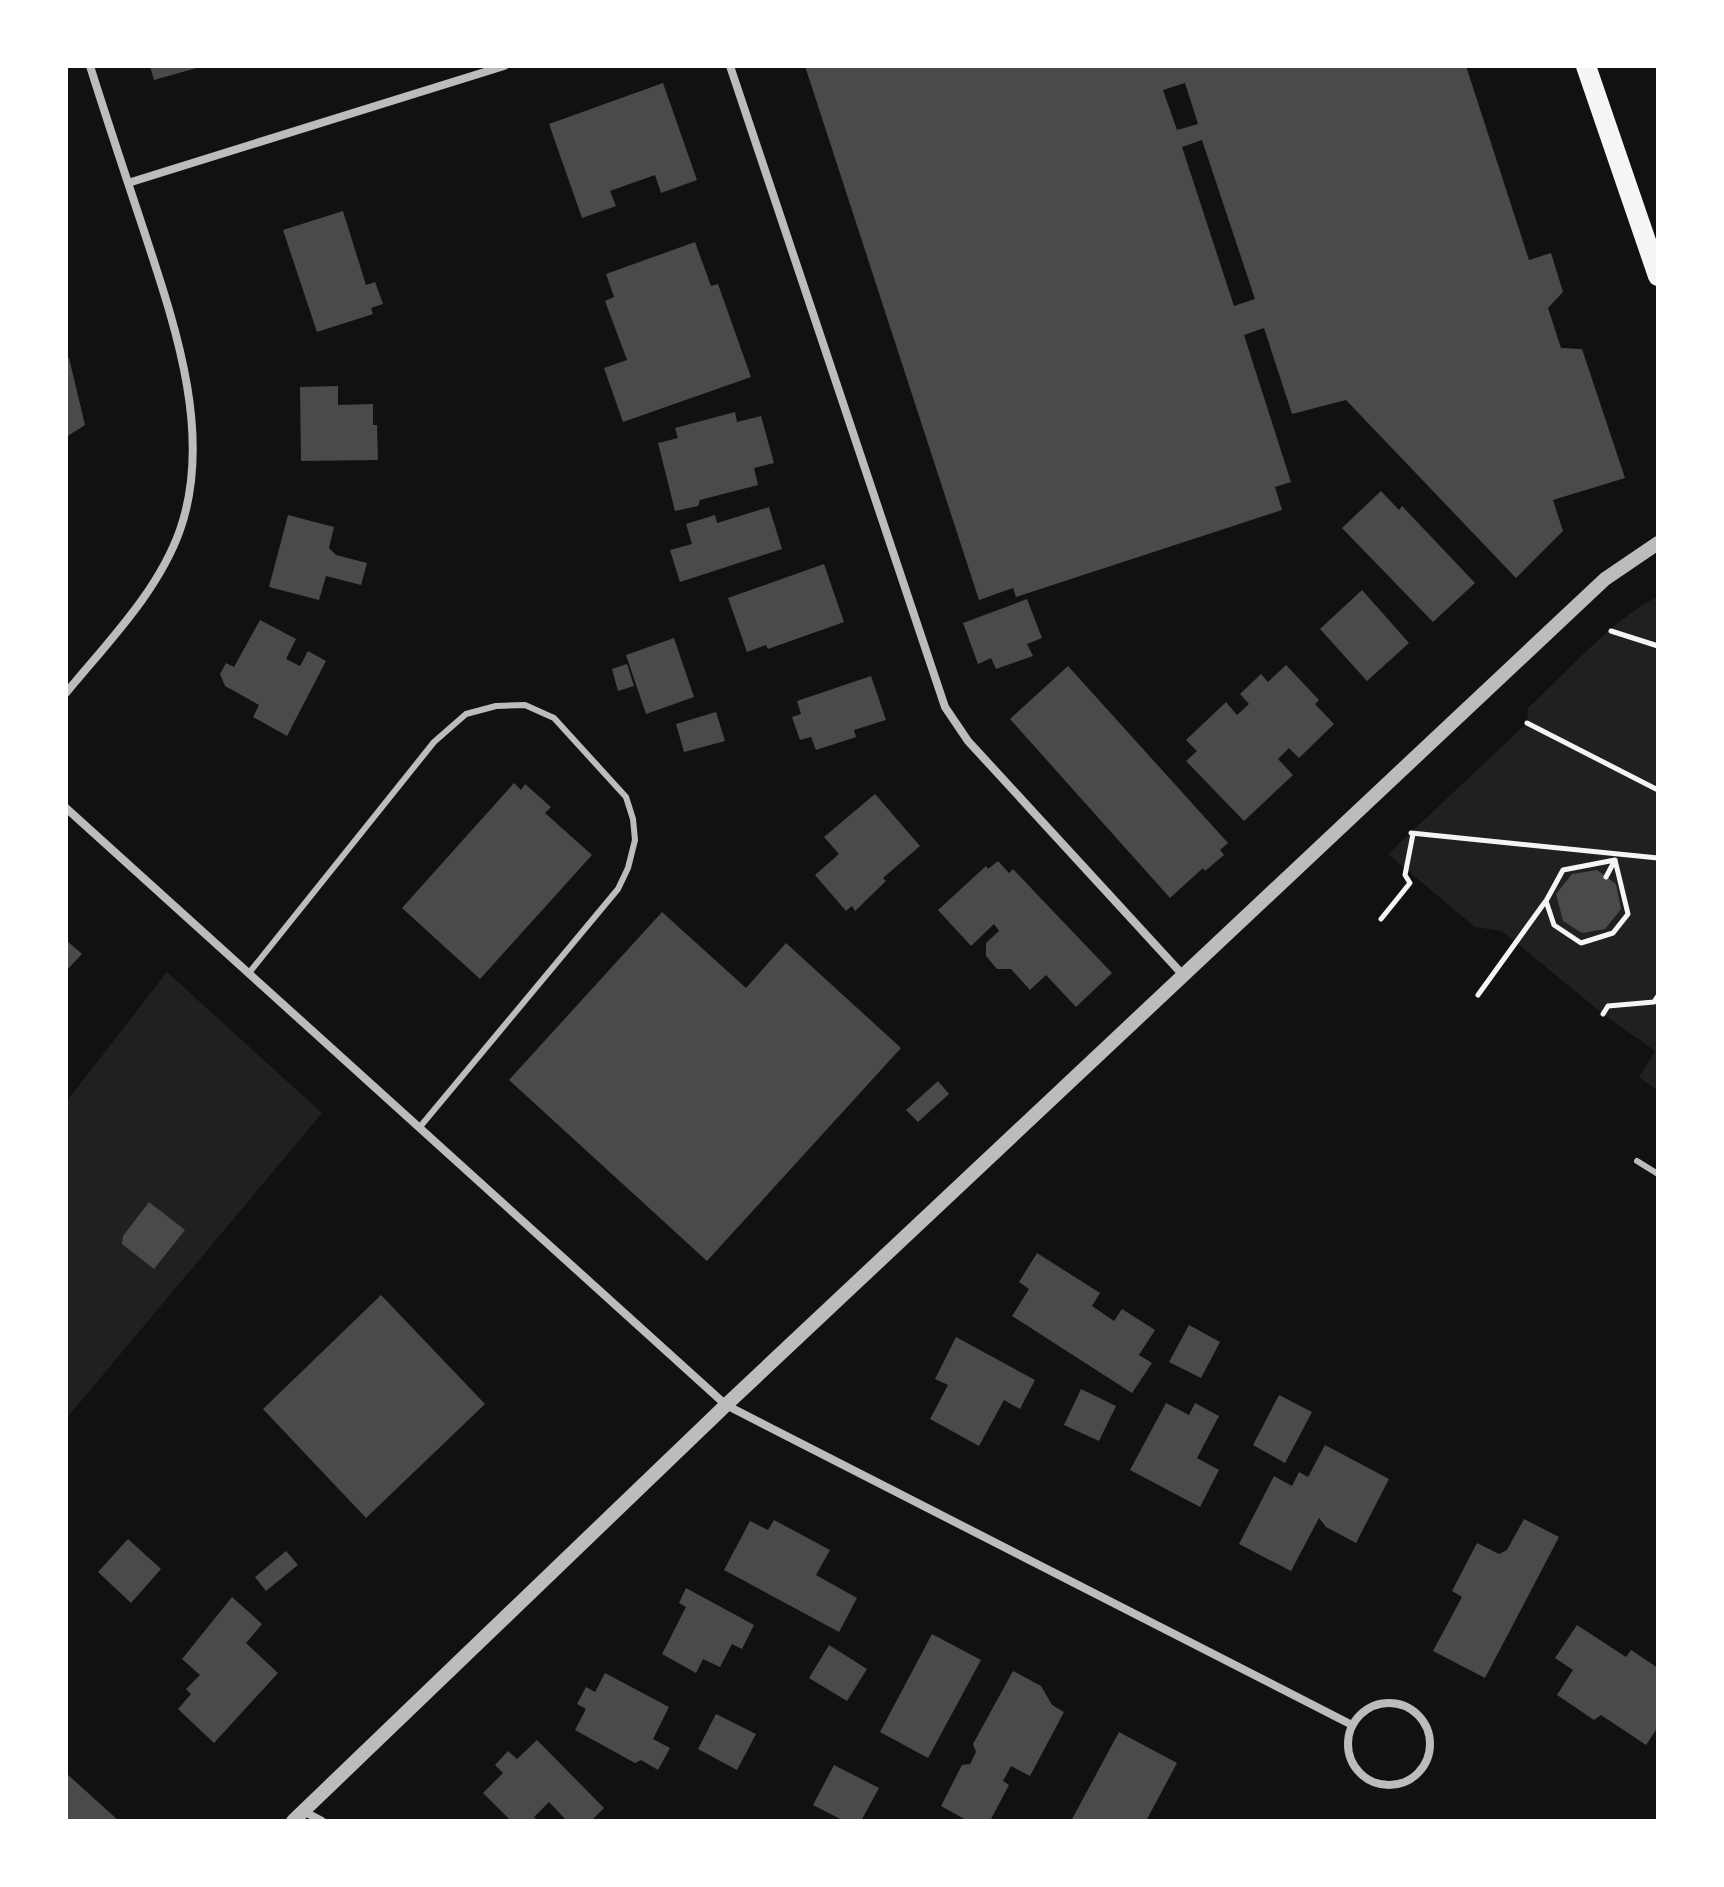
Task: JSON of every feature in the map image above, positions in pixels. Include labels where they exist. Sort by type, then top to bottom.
[{"type":"main road","points":[[1586,66],[1658,276]]},
{"type":"street","points":[[66,693],[162,570],[180,529],[191,484],[192,442],[187,386],[174,324],[90,66]]},
{"type":"street","points":[[128,183],[504,66]]},
{"type":"street","points":[[730,66],[945,707],[964,737],[1183,975]]},
{"type":"street","points":[[298,1816],[726,1405],[1605,579],[1658,543]]},
{"type":"street","points":[[66,808],[726,1405],[1352,1725]]},
{"type":"street","points":[[1385,1702],[1399,1703],[1412,1709],[1429,1730],[1428,1758],[1412,1779],[1386,1785],[1372,1782],[1361,1775],[1348,1751],[1352,1725],[1360,1713],[1372,1706],[1385,1702]]},
{"type":"street","points":[[298,1816],[322,1821]]},
{"type":"lane","points":[[249,973],[434,742],[466,714],[496,706],[525,705],[554,718],[626,797],[635,840],[628,868],[618,889],[419,1128]]},
{"type":"lane","points":[[1637,1161],[1658,1174]]},
{"type":"path","points":[[1611,631],[1658,646]]},
{"type":"path","points":[[1527,723],[1658,790]]},
{"type":"path","points":[[1381,919],[1410,883],[1405,875],[1412,834],[1617,857],[1658,858]]},
{"type":"path","points":[[1606,877],[1617,857]]},
{"type":"path","points":[[1546,901],[1554,925],[1581,943],[1613,933],[1628,914],[1617,857]]},
{"type":"path","points":[[1478,995],[1546,901],[1563,870],[1617,857]]},
{"type":"path","points":[[1603,1014],[1608,1006],[1654,1002],[1658,996]]},
{"type":"shaded area","points":[[1658,597],[1658,1091],[1639,1077],[1655,1051],[1603,1014],[1502,931],[1475,927],[1388,854],[1527,723],[1528,708],[1591,647],[1626,617]]},
{"type":"shaded area","points":[[167,972],[322,1113],[66,1419],[66,1102]]},
{"type":"building","points":[[150,66],[200,66],[200,67],[154,80]]},
{"type":"building","points":[[805,66],[1466,66],[1529,260],[1551,253],[1563,292],[1548,308],[1561,348],[1582,349],[1625,478],[1553,500],[1563,531],[1516,578],[1346,400],[1292,414],[1264,328],[1244,335],[1291,482],[1275,487],[1282,510],[1016,597],[1013,588],[979,600]],"holes":[[[1185,83],[1198,124],[1177,130],[1163,90]],[[1202,140],[1255,299],[1234,306],[1182,147]]]},
{"type":"building","points":[[663,83],[697,180],[661,193],[655,175],[610,191],[616,206],[582,218],[549,124]]},
{"type":"building","points":[[343,211],[366,285],[375,282],[383,304],[371,308],[373,314],[317,332],[283,230]]},
{"type":"building","points":[[695,242],[711,286],[718,284],[751,377],[623,422],[604,368],[627,360],[605,301],[614,297],[606,274]]},
{"type":"building","points":[[69,358],[85,425],[66,437],[66,359]]},
{"type":"building","points":[[338,386],[338,405],[373,404],[378,460],[301,461],[300,387]]},
{"type":"building","points":[[735,412],[737,422],[761,416],[774,463],[754,468],[758,485],[700,500],[698,506],[675,511],[658,443],[678,438],[675,428]]},
{"type":"building","points":[[1381,491],[1399,510],[1402,506],[1475,583],[1433,622],[1342,528]]},
{"type":"building","points":[[769,507],[782,549],[680,582],[670,550],[692,544],[686,524],[715,515],[717,523]]},
{"type":"building","points":[[288,515],[334,527],[329,548],[336,555],[367,563],[361,585],[326,576],[319,600],[269,587]]},
{"type":"building","points":[[824,564],[844,622],[768,649],[766,645],[747,652],[728,598]]},
{"type":"building","points":[[1362,590],[1409,643],[1367,681],[1320,629]]},
{"type":"building","points":[[1027,599],[1042,638],[1027,644],[1033,656],[996,669],[991,658],[978,664],[963,623]]},
{"type":"building","points":[[260,620],[296,639],[286,659],[300,666],[308,651],[326,661],[287,736],[253,717],[259,705],[225,686],[220,674],[226,663],[234,667]]},
{"type":"building","points":[[674,638],[694,697],[646,714],[626,655]]},
{"type":"building","points":[[627,664],[634,686],[618,691],[612,669]]},
{"type":"building","points":[[1286,665],[1319,700],[1315,704],[1334,724],[1299,758],[1289,748],[1278,759],[1293,775],[1244,821],[1186,761],[1197,751],[1186,740],[1226,702],[1237,715],[1249,704],[1240,694],[1261,674],[1268,682]]},
{"type":"building","points":[[1068,666],[1228,843],[1220,850],[1224,855],[1205,871],[1203,868],[1170,898],[1010,719]]},
{"type":"building","points":[[871,676],[886,720],[854,730],[856,737],[816,750],[811,737],[800,740],[792,717],[801,714],[797,701]]},
{"type":"building","points":[[716,712],[725,741],[684,752],[676,724]]},
{"type":"building","points":[[514,783],[521,790],[525,784],[551,807],[545,813],[592,855],[480,979],[402,908]]},
{"type":"building","points":[[875,794],[920,846],[883,878],[886,881],[855,911],[852,906],[846,911],[815,875],[839,854],[824,837]]},
{"type":"building","points":[[998,861],[1009,873],[1013,869],[1112,973],[1076,1007],[1046,975],[1030,990],[1011,969],[997,969],[986,956],[986,943],[999,931],[994,924],[971,946],[938,910],[986,866],[988,869]]},
{"type":"building","points":[[1597,870],[1616,884],[1621,909],[1605,929],[1582,933],[1563,921],[1556,894],[1572,874]]},
{"type":"building","points":[[662,912],[746,988],[786,943],[901,1048],[707,1261],[509,1080]]},
{"type":"building","points":[[66,940],[82,954],[66,971]]},
{"type":"building","points":[[938,1081],[949,1094],[918,1122],[906,1110]]},
{"type":"building","points":[[149,1202],[185,1230],[154,1269],[122,1244],[123,1236]]},
{"type":"building","points":[[1037,1253],[1100,1293],[1092,1306],[1114,1321],[1122,1309],[1155,1330],[1139,1355],[1152,1363],[1132,1393],[1012,1316],[1029,1289],[1019,1282]]},
{"type":"building","points":[[381,1295],[485,1404],[366,1518],[263,1409]]},
{"type":"building","points":[[1189,1325],[1220,1342],[1201,1378],[1169,1362]]},
{"type":"building","points":[[956,1337],[1035,1380],[1020,1409],[1004,1400],[979,1446],[930,1419],[948,1385],[935,1379]]},
{"type":"building","points":[[1081,1389],[1116,1406],[1099,1441],[1064,1425]]},
{"type":"building","points":[[1279,1395],[1312,1412],[1285,1463],[1253,1445]]},
{"type":"building","points":[[1166,1403],[1189,1415],[1195,1403],[1219,1416],[1197,1458],[1219,1470],[1200,1507],[1130,1470]]},
{"type":"building","points":[[1325,1445],[1389,1479],[1356,1543],[1326,1527],[1319,1518],[1291,1571],[1239,1544],[1274,1476],[1292,1486],[1299,1472],[1308,1477]]},
{"type":"building","points":[[1524,1519],[1559,1537],[1485,1678],[1433,1651],[1462,1597],[1452,1591],[1477,1543],[1499,1554],[1507,1550]]},
{"type":"building","points":[[774,1520],[830,1550],[816,1575],[857,1598],[839,1632],[724,1570],[750,1521],[768,1530]]},
{"type":"building","points":[[128,1539],[161,1569],[131,1603],[98,1572]]},
{"type":"building","points":[[286,1551],[298,1565],[266,1591],[255,1577]]},
{"type":"building","points":[[686,1588],[754,1625],[742,1649],[732,1644],[720,1667],[703,1659],[696,1673],[662,1654],[686,1607],[679,1603]]},
{"type":"building","points":[[232,1597],[262,1624],[246,1643],[278,1673],[214,1743],[178,1709],[191,1694],[186,1689],[200,1675],[182,1659]]},
{"type":"building","points":[[1577,1625],[1626,1657],[1631,1650],[1658,1668],[1658,1727],[1646,1745],[1601,1715],[1594,1720],[1557,1695],[1573,1670],[1555,1658]]},
{"type":"building","points":[[932,1634],[981,1660],[928,1758],[880,1732]]},
{"type":"building","points":[[829,1645],[867,1669],[847,1701],[809,1678]]},
{"type":"building","points":[[1013,1671],[1041,1686],[1052,1705],[1064,1712],[1030,1776],[1011,1766],[1003,1781],[1009,1785],[990,1821],[968,1821],[941,1806],[962,1765],[970,1764],[976,1752],[973,1744]]},
{"type":"building","points":[[605,1673],[669,1707],[653,1739],[670,1748],[658,1770],[641,1760],[635,1763],[575,1730],[586,1709],[577,1704],[586,1687],[595,1692]]},
{"type":"building","points":[[716,1714],[756,1734],[737,1770],[698,1749]]},
{"type":"building","points":[[1119,1732],[1177,1763],[1146,1821],[1071,1821]]},
{"type":"building","points":[[537,1740],[604,1808],[591,1821],[567,1821],[549,1802],[534,1817],[538,1821],[511,1821],[483,1793],[503,1773],[495,1765],[508,1751],[517,1759]]},
{"type":"building","points":[[834,1765],[879,1788],[861,1821],[844,1821],[813,1805]]},
{"type":"building","points":[[66,1773],[119,1821],[66,1821]]}]
